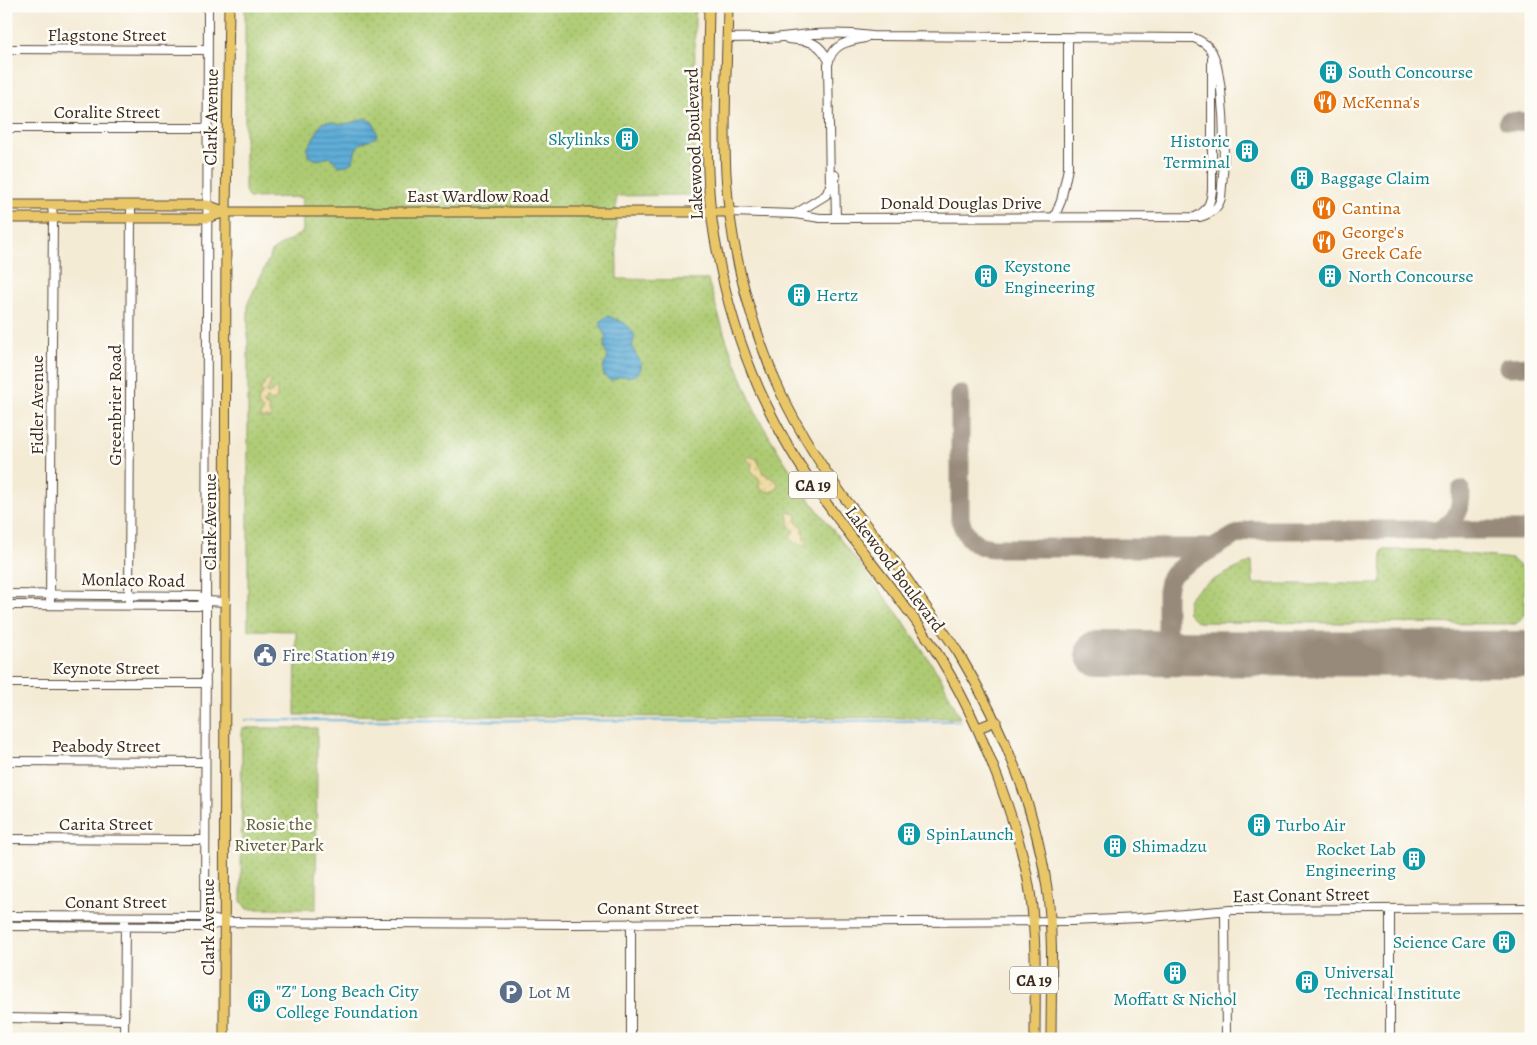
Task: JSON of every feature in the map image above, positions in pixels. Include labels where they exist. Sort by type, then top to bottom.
[{"type":"main road","name":"Clark Avenue","points":[[224,1039],[226,212],[229,6]]},
{"type":"main road","name":"Lakewood Boulevard","points":[[709,6],[707,138],[711,212],[726,292],[738,334],[759,389],[783,436],[805,473],[827,505],[920,627],[942,661],[973,716],[1018,835],[1031,898],[1036,1039]]},
{"type":"main road","name":"Lakewood Boulevard","points":[[728,6],[726,174],[735,246],[744,288],[756,329],[776,382],[820,463],[895,562],[958,652],[996,721],[1018,773],[1035,832],[1047,887],[1050,921],[1051,1039]]},
{"type":"main road","name":"East Wardlow Road","points":[[6,205],[207,205],[226,212]]},
{"type":"main road","name":"East Wardlow Road","points":[[6,218],[207,218],[226,212],[730,212]]},
{"type":"main road","points":[[978,728],[996,721]]},
{"type":"street","name":"Clark Avenue","points":[[205,927],[208,6]]},
{"type":"street","points":[[728,38],[848,33],[872,36],[1194,38],[1203,42],[1212,51],[1211,199],[1206,209],[1192,218]]},
{"type":"street","points":[[795,214],[826,195],[830,186],[829,61],[832,53],[840,44],[872,36]]},
{"type":"street","points":[[781,37],[809,41],[818,45],[829,61]]},
{"type":"street","points":[[1054,218],[1061,202],[1068,168],[1068,38]]},
{"type":"street","name":"Flagstone Street","points":[[6,49],[208,50]]},
{"type":"street","name":"Donald Douglas Drive","points":[[730,212],[795,214],[820,218],[1192,218],[1207,216],[1214,212],[1219,205],[1224,164],[1223,107],[1219,74],[1212,51]]},
{"type":"street","name":"Coralite Street","points":[[6,128],[207,128]]},
{"type":"street","points":[[830,159],[835,174],[836,218]]},
{"type":"street","name":"Fidler Avenue","points":[[50,605],[52,205]]},
{"type":"street","name":"Greenbrier Road","points":[[129,605],[131,205]]},
{"type":"street","name":"Monlaco Road","points":[[6,594],[199,596],[206,601],[199,606],[6,605]]},
{"type":"street","points":[[206,601],[226,602]]},
{"type":"street","name":"Keynote Street","points":[[6,683],[206,683]]},
{"type":"street","name":"Peabody Street","points":[[6,761],[205,762]]},
{"type":"street","name":"Carita Street","points":[[6,839],[205,840]]},
{"type":"street","name":"East Conant Street","points":[[1072,921],[1131,919],[1225,911],[1531,908]]},
{"type":"street","points":[[1390,909],[1390,1039]]},
{"type":"street","points":[[1225,911],[1226,1039]]},
{"type":"street","name":"Conant Street","points":[[6,916],[205,917],[225,922],[1072,921]]},
{"type":"street","points":[[124,1039],[125,917]]},
{"type":"street","name":"Conant Street","points":[[6,926],[205,927],[225,922]]},
{"type":"street","points":[[631,923],[631,1039]]},
{"type":"street","points":[[6,1018],[124,1020]]},
{"type":"green space","points":[[245,6],[695,6],[694,195],[616,196],[617,279],[708,280],[726,339],[757,416],[813,504],[901,618],[941,678],[960,718],[295,715],[296,631],[248,630],[248,303],[273,250],[303,232],[302,197],[249,198],[245,191]]},
{"type":"green space","points":[[1382,550],[1430,550],[1512,559],[1523,571],[1525,583],[1524,615],[1516,624],[1197,622],[1188,613],[1188,601],[1195,592],[1219,577],[1252,561],[1253,584],[1381,584]]},
{"type":"green space","name":"Rosie the Riveter Park","points":[[242,728],[317,728],[316,909],[247,909],[241,901]]},
{"type":"sand","points":[[266,380],[271,382],[270,389],[266,393],[269,394],[275,389],[277,390],[277,398],[270,401],[266,399],[264,405],[269,406],[271,416],[270,419],[266,417],[262,419],[260,416],[263,410],[259,406],[258,401],[262,394],[260,388],[264,386]]},
{"type":"sand","points":[[748,456],[757,459],[763,473],[778,483],[777,489],[770,492],[762,490],[759,486],[760,480],[751,470],[752,464],[747,459]]},
{"type":"sand","points":[[787,512],[796,514],[797,523],[803,527],[806,545],[796,543],[790,537],[794,530],[789,526]]},
{"type":"water","points":[[365,118],[374,123],[377,134],[375,138],[358,146],[353,162],[339,166],[330,157],[317,160],[308,156],[307,149],[322,123],[345,124]]},
{"type":"water","points":[[608,316],[631,329],[635,338],[633,348],[641,365],[641,369],[637,374],[618,377],[611,381],[604,376],[603,367],[608,358],[604,347],[606,338],[600,323]]},
{"type":"waterway","points":[[245,720],[960,721]]},
{"type":"taxiway","points":[[1508,121],[1531,122]]},
{"type":"taxiway","points":[[1508,367],[1531,366]]},
{"type":"taxiway","points":[[960,394],[960,519],[971,540],[993,548],[1212,548]]},
{"type":"taxiway","points":[[1435,530],[1448,524],[1456,516],[1459,510],[1461,490]]},
{"type":"taxiway","points":[[1167,653],[1167,592],[1169,581],[1174,573],[1234,536],[1250,530],[1531,530]]},
{"type":"runway","points":[[1098,653],[1531,654]]},
{"type":"place","name":"South Concourse","points":[[1331,72]]},
{"type":"place","name":"McKenna's","points":[[1325,102]]},
{"type":"place","name":"Skylinks","points":[[627,139]]},
{"type":"place","name":"Historic Terminal","points":[[1247,151]]},
{"type":"place","name":"Baggage Claim","points":[[1302,178]]},
{"type":"place","name":"Cantina","points":[[1324,208]]},
{"type":"place","name":"George's Greek Cafe","points":[[1324,242]]},
{"type":"place","name":"Keystone Engineering","points":[[986,276]]},
{"type":"place","name":"North Concourse","points":[[1330,276]]},
{"type":"place","name":"Hertz","points":[[799,295]]},
{"type":"place","name":"Fire Station #19","points":[[265,655]]},
{"type":"place","name":"Turbo Air","points":[[1259,825]]},
{"type":"place","name":"SpinLaunch","points":[[909,834]]},
{"type":"place","name":"Shimadzu","points":[[1115,846]]},
{"type":"place","name":"Rocket Lab Engineering","points":[[1414,859]]},
{"type":"place","name":"Science Care","points":[[1504,942]]},
{"type":"place","name":"Moffatt & Nichol","points":[[1175,973]]},
{"type":"place","name":"Universal Technical Institute","points":[[1307,982]]},
{"type":"place","name":"Lot M","points":[[511,992]]},
{"type":"place","name":"\"Z\" Long Beach City College Foundation","points":[[259,1001]]}]
